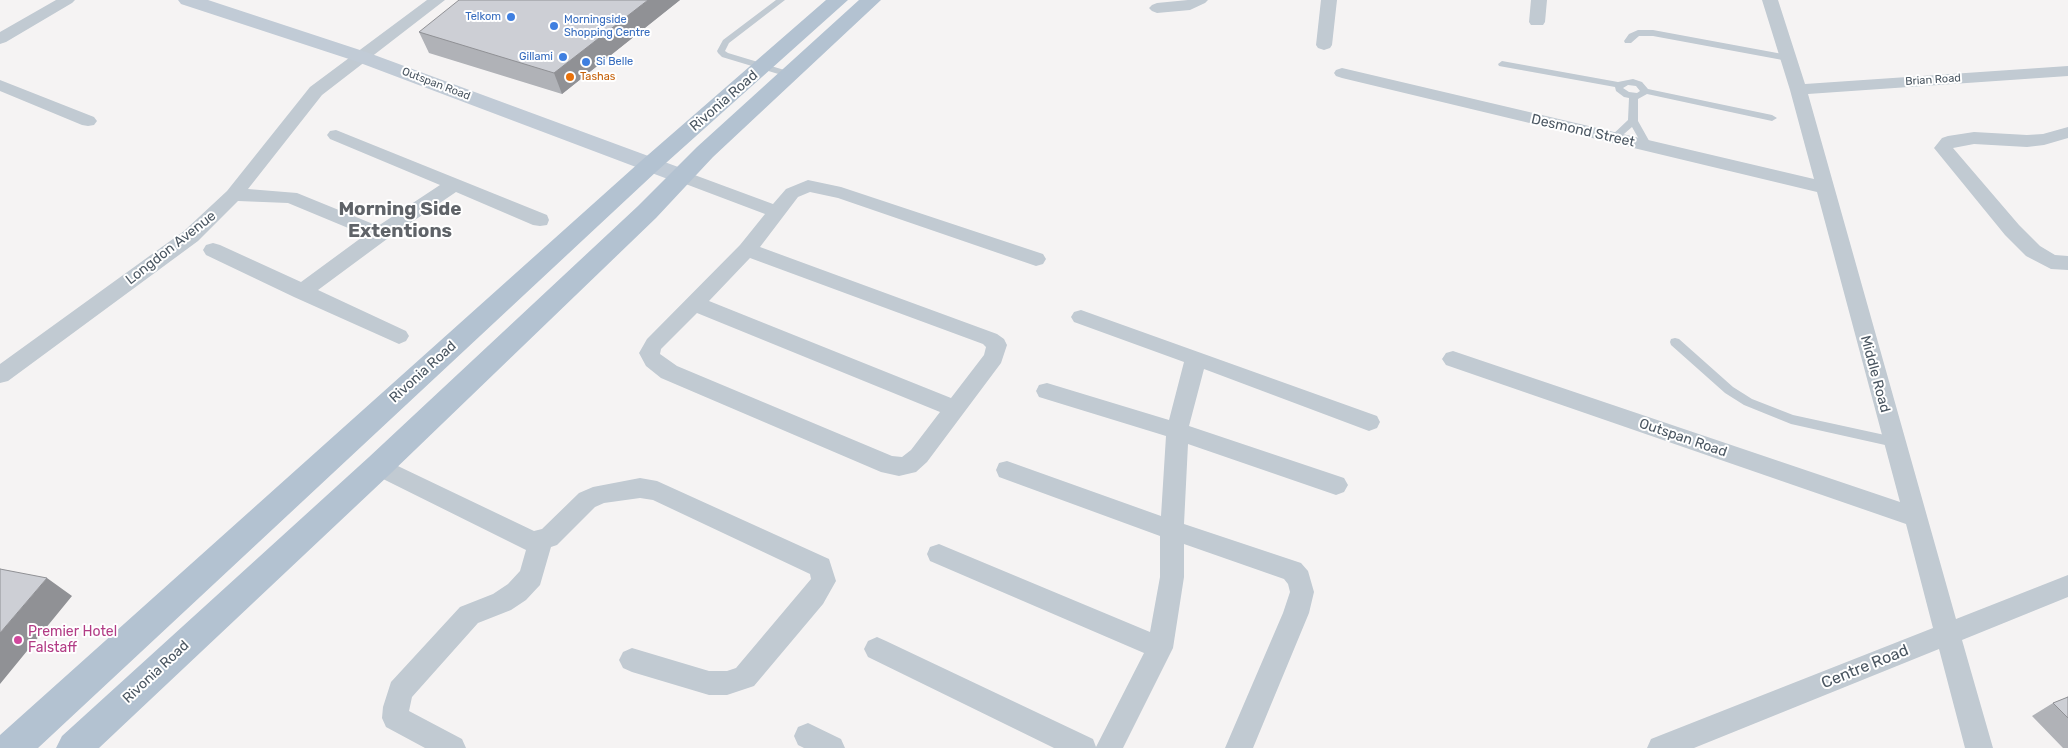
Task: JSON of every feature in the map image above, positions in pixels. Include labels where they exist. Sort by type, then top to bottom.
[{"type":"main road","name":"Rivonia Road","points":[[12,748],[649,166],[838,0]]},
{"type":"main road","name":"Rivonia Road","points":[[74,748],[379,466],[648,212],[680,176],[870,0]]},
{"type":"street","points":[[0,39],[67,0]]},
{"type":"street","name":"Outspan Road","points":[[188,0],[362,57],[680,176]]},
{"type":"street","name":"Longdon Avenue","points":[[0,375],[191,236],[234,195],[316,91],[437,0]]},
{"type":"street","points":[[1157,8],[1190,5],[1200,0]]},
{"type":"street","points":[[1324,45],[1329,0]]},
{"type":"street","points":[[1537,22],[1539,0]]},
{"type":"street","name":"Middle Road","points":[[1766,1],[1798,90],[1979,748]]},
{"type":"street","name":"Brian Road","points":[[1798,90],[2068,71]]},
{"type":"street","name":"Desmond Street","points":[[1342,73],[1824,188]]},
{"type":"street","points":[[0,85],[88,121]]},
{"type":"street","points":[[2068,132],[2044,139],[2027,141],[1974,138],[1948,142],[1943,148],[2012,230],[2033,251],[2051,262],[2068,264]]},
{"type":"street","points":[[336,135],[540,220]]},
{"type":"street","points":[[680,176],[777,212]]},
{"type":"street","points":[[301,292],[380,234],[455,184]]},
{"type":"street","points":[[747,250],[994,341],[998,348],[994,358],[914,461],[905,467],[889,465],[669,372],[653,360],[650,353],[654,344],[696,304],[747,250],[792,193],[808,186],[829,189],[1036,259]]},
{"type":"street","points":[[234,195],[290,197],[380,234]]},
{"type":"street","points":[[213,250],[399,336]]},
{"type":"street","points":[[696,304],[956,408]]},
{"type":"street","points":[[1081,317],[1369,422]]},
{"type":"street","points":[[1109,748],[1160,648],[1172,577],[1172,530],[1177,430],[1196,358]]},
{"type":"street","name":"Outspan Road","points":[[1453,359],[1914,517]]},
{"type":"street","points":[[1047,391],[1177,430],[1336,486]]},
{"type":"street","points":[[379,466],[524,540],[532,542],[548,538],[587,500],[601,494],[640,488],[657,491],[820,567],[824,581],[814,596],[745,677],[727,683],[709,683],[632,660]]},
{"type":"street","points":[[1007,470],[1172,530],[1292,570],[1299,579],[1302,592],[1296,613],[1240,748]]},
{"type":"street","points":[[452,748],[395,718],[400,692],[469,615],[502,602],[517,592],[531,577],[541,541]]},
{"type":"street","points":[[940,554],[1160,648]]},
{"type":"street","name":"Centre Road","points":[[1661,748],[2068,586]]},
{"type":"street","points":[[877,649],[1083,748]]},
{"type":"street","points":[[808,736],[831,748]]},
{"type":"lane","points":[[781,0],[731,37],[721,49],[725,55],[788,74]]},
{"type":"lane","points":[[1628,41],[1638,33],[1653,33],[1788,58]]},
{"type":"lane","points":[[1502,64],[1619,85],[1633,82],[1639,84],[1645,91],[1772,118]]},
{"type":"lane","points":[[1619,85],[1622,92],[1634,96],[1640,96],[1645,91]]},
{"type":"lane","points":[[1634,96],[1634,121],[1647,146]]},
{"type":"lane","points":[[1614,138],[1634,121]]},
{"type":"lane","points":[[1675,342],[1729,390],[1748,402],[1791,419],[1894,442]]},
{"type":"building","name":"Morningside Shopping Centre","points":[[459,0],[648,0],[554,73],[419,32]]},
{"type":"building","points":[[0,569],[47,578],[0,633]]},
{"type":"building","points":[[2068,697],[2068,718],[2053,703]]},
{"type":"place","name":"Telkom","points":[[511,17]]},
{"type":"place","name":"Morningside Shopping Centre","points":[[554,26]]},
{"type":"place","name":"Gillami","points":[[563,57]]},
{"type":"place","name":"Si Belle","points":[[586,62]]},
{"type":"place","name":"Tashas","points":[[570,77]]},
{"type":"place","name":"Premier Hotel Falstaff","points":[[18,640]]},
{"type":"district","name":"Morning Side Extentions","points":[[400,221]]}]
